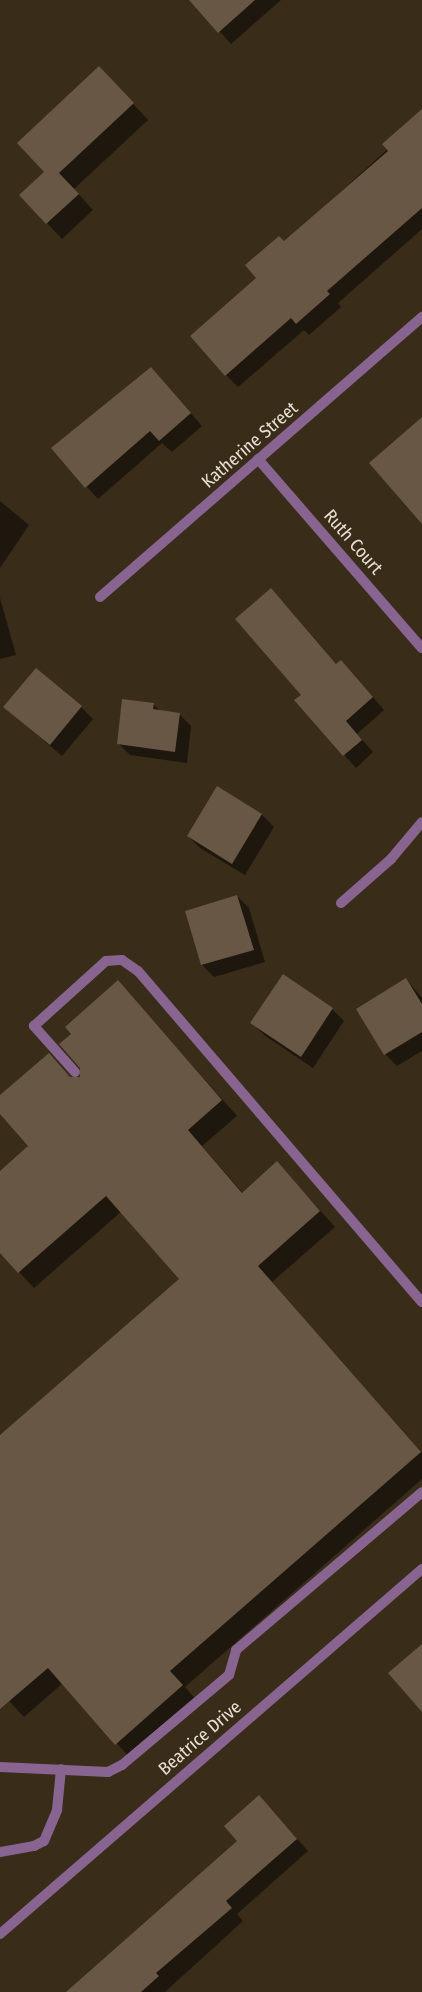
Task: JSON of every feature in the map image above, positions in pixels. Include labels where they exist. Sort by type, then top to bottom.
[{"type":"street","name":"Katherine Street","points":[[100,597],[422,317]]},
{"type":"street","name":"Ruth Court","points":[[258,459],[422,648]]},
{"type":"street","points":[[341,903],[391,859],[422,822]]},
{"type":"street","points":[[75,1072],[34,1026],[106,961],[122,960],[138,971],[422,1302]]},
{"type":"street","points":[[0,1767],[108,1772],[122,1765],[229,1675],[236,1650],[422,1492]]},
{"type":"street","name":"Beatrice Drive","points":[[0,1934],[422,1569]]},
{"type":"street","points":[[0,1852],[34,1846],[44,1841],[57,1810],[62,1769]]},
{"type":"building","points":[[189,0],[255,0],[218,33]]},
{"type":"building","points":[[99,66],[134,103],[59,173],[79,194],[46,224],[19,195],[44,172],[17,143]]},
{"type":"building","points":[[422,109],[422,208],[327,291],[330,294],[296,324],[291,318],[225,376],[190,336],[256,278],[245,265],[279,236],[284,241],[388,151],[382,144]]},
{"type":"building","points":[[151,367],[191,413],[159,441],[150,431],[85,488],[51,448]]},
{"type":"building","points":[[422,417],[422,524],[369,463]]},
{"type":"building","points":[[271,588],[336,664],[341,660],[373,697],[346,721],[362,740],[343,756],[294,700],[301,695],[235,619]]},
{"type":"building","points":[[36,668],[82,706],[50,745],[3,707]]},
{"type":"building","points":[[122,699],[154,703],[153,709],[180,713],[175,752],[117,744]]},
{"type":"building","points":[[217,786],[262,814],[232,864],[187,836]]},
{"type":"building","points":[[237,895],[254,950],[201,965],[185,911]]},
{"type":"building","points":[[283,974],[333,1008],[301,1057],[250,1023]]},
{"type":"building","points":[[406,978],[422,1004],[422,1032],[384,1055],[356,1009]]},
{"type":"building","points":[[118,980],[222,1100],[188,1130],[242,1193],[277,1161],[320,1211],[258,1266],[421,1452],[170,1671],[183,1685],[115,1745],[48,1668],[0,1709],[0,1435],[179,1279],[106,1196],[18,1273],[0,1253],[0,1171],[28,1146],[0,1114],[0,1095],[49,1053],[70,1077],[80,1077],[80,1068],[59,1044],[71,1034],[65,1027]]},
{"type":"building","points":[[422,1644],[422,1712],[388,1673]]},
{"type":"building","points":[[259,1795],[297,1839],[226,1901],[232,1908],[156,1973],[159,1976],[141,1992],[66,1992],[237,1841],[224,1826]]}]
